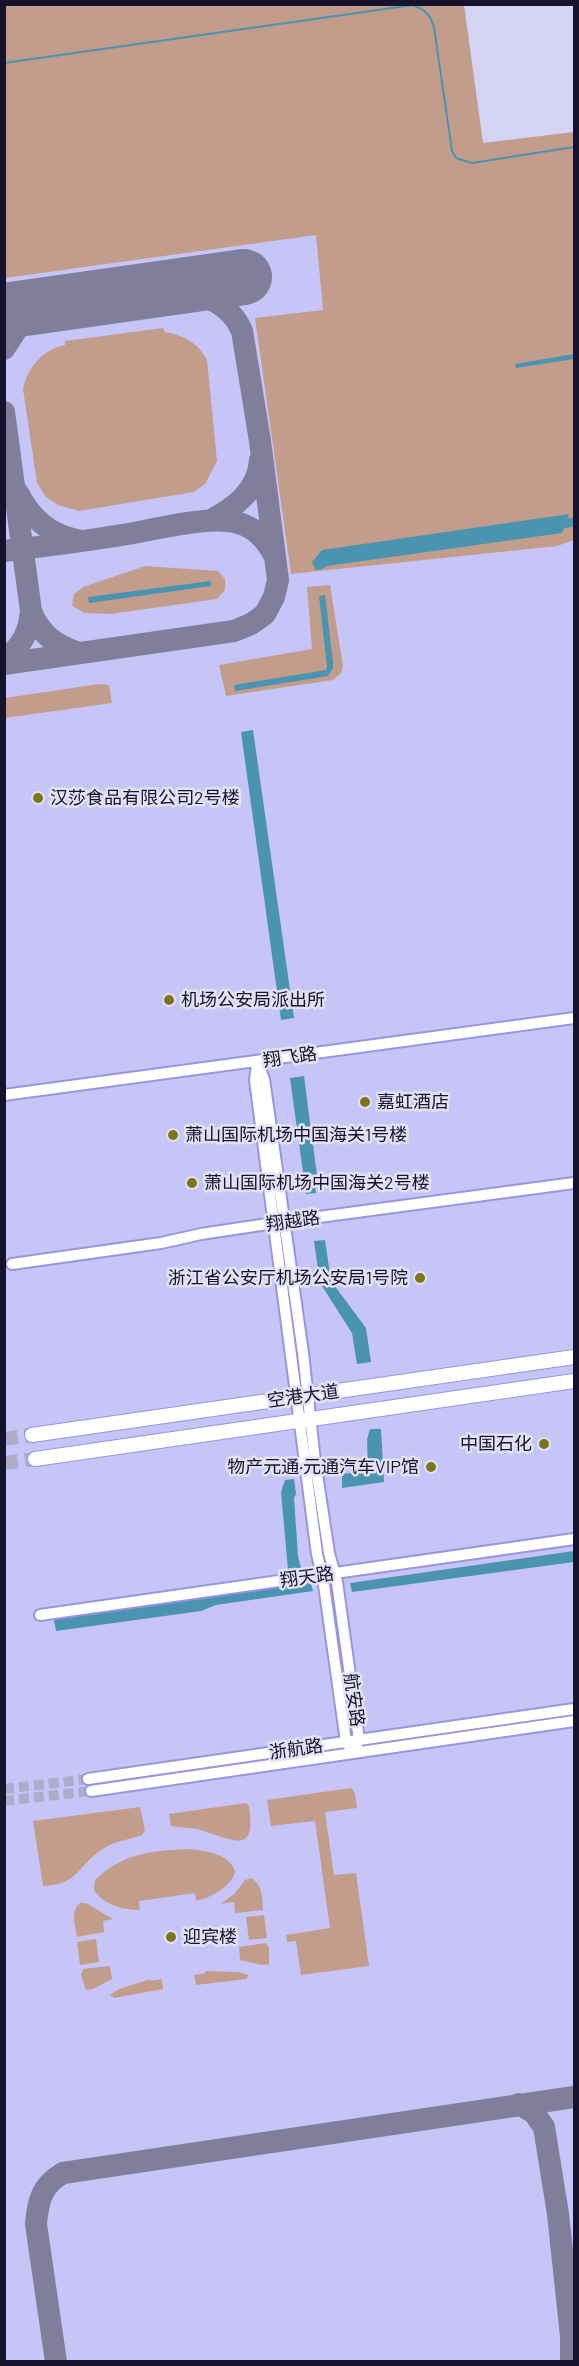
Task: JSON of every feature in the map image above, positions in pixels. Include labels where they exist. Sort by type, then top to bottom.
[{"type":"main road","name":"空港大道","points":[[32,1435],[574,1357]]},
{"type":"main road","name":"空港大道","points":[[35,1459],[574,1381]]},
{"type":"street","name":"翔飞路","points":[[4,1095],[574,1018]]},
{"type":"street","name":"航安路","points":[[257,1062],[255,1080],[280,1222],[305,1420],[321,1575],[346,1742],[354,1753]]},
{"type":"street","name":"翔越路","points":[[12,1264],[161,1243],[201,1234],[280,1222],[574,1183]]},
{"type":"street","name":"航安路","points":[[305,1420],[334,1573],[359,1740],[354,1753]]},
{"type":"street","name":"翔天路","points":[[40,1615],[574,1539]]},
{"type":"street","name":"浙航路","points":[[88,1779],[574,1709]]},
{"type":"street","name":"浙航路","points":[[91,1791],[574,1721]]},
{"type":"shaded area","points":[[4,5],[464,5],[483,143],[574,132],[574,540],[557,546],[291,574],[255,318],[323,310],[316,235],[5,278]]},
{"type":"shaded area","points":[[5,5],[464,5],[483,143],[574,132],[574,2361],[5,2362]]},
{"type":"shaded area","points":[[163,328],[165,332],[190,341],[207,360],[217,461],[205,484],[194,492],[79,511],[58,505],[46,497],[37,483],[23,389],[32,367],[49,351],[65,345],[65,341]]},
{"type":"shaded area","points":[[574,354],[574,359],[516,368],[515,364]]},
{"type":"shaded area","points":[[569,514],[562,533],[327,566],[316,570],[312,562],[322,550]]},
{"type":"shaded area","points":[[145,566],[218,571],[225,579],[225,590],[217,599],[110,614],[85,613],[72,606],[74,594],[83,587]]},
{"type":"shaded area","points":[[211,581],[211,586],[89,603],[88,597]]},
{"type":"shaded area","points":[[330,585],[343,666],[341,673],[333,680],[226,696],[219,665],[312,649],[307,587]]},
{"type":"shaded area","points":[[325,595],[333,662],[333,668],[328,676],[235,691],[234,685],[326,670],[319,596]]},
{"type":"shaded area","points":[[99,684],[109,685],[112,703],[5,718],[5,698]]},
{"type":"shaded area","points":[[253,730],[294,1018],[281,1020],[241,732]]},
{"type":"shaded area","points":[[304,1076],[318,1183],[315,1185],[316,1193],[306,1194],[290,1078]]},
{"type":"shaded area","points":[[325,1240],[331,1281],[366,1328],[371,1362],[357,1364],[352,1333],[320,1283],[314,1241]]},
{"type":"shaded area","points":[[370,1429],[381,1429],[384,1482],[342,1488],[342,1474],[368,1471],[367,1439]]},
{"type":"shaded area","points":[[294,1479],[298,1556],[301,1568],[288,1570],[281,1492],[285,1480]]},
{"type":"shaded area","points":[[574,1551],[574,1562],[352,1592],[350,1583]]},
{"type":"shaded area","points":[[305,1581],[311,1584],[313,1591],[216,1605],[201,1611],[56,1631],[54,1620],[56,1618]]},
{"type":"shaded area","points":[[351,1788],[355,1793],[357,1808],[325,1812],[334,1875],[356,1873],[369,1966],[301,1975],[296,1941],[287,1942],[286,1935],[330,1928],[315,1821],[271,1826],[267,1800]]},
{"type":"shaded area","points":[[246,1803],[249,1806],[251,1822],[249,1833],[240,1840],[232,1840],[197,1829],[171,1826],[169,1814]]},
{"type":"shaded area","points":[[140,1807],[145,1830],[142,1835],[106,1847],[65,1882],[43,1886],[33,1821]]},
{"type":"shaded area","points":[[191,1849],[211,1853],[228,1860],[235,1871],[230,1882],[208,1897],[196,1901],[195,1893],[139,1901],[140,1910],[121,1908],[108,1903],[94,1890],[95,1880],[116,1864],[152,1852]]},
{"type":"shaded area","points":[[251,1878],[260,1888],[263,1910],[235,1913],[234,1902],[221,1904],[235,1893],[245,1880]]},
{"type":"shaded area","points":[[80,1903],[86,1903],[113,1919],[103,1921],[104,1932],[77,1937],[74,1914]]},
{"type":"shaded area","points":[[264,1915],[267,1938],[249,1940],[246,1917]]},
{"type":"shaded area","points":[[96,1939],[99,1962],[80,1965],[77,1942]]},
{"type":"shaded area","points":[[266,1943],[269,1948],[269,1964],[261,1965],[240,1960],[239,1947]]},
{"type":"shaded area","points":[[110,1966],[112,1979],[93,1989],[86,1990],[81,1975],[83,1969]]},
{"type":"shaded area","points":[[205,1971],[238,1972],[249,1975],[246,1979],[196,1985],[194,1975],[205,1973]]},
{"type":"shaded area","points":[[151,1979],[151,1981],[162,1979],[163,1989],[114,1998],[110,1995],[119,1989]]},
{"type":"waterway","points":[[4,63],[413,5],[426,13],[434,27],[452,151],[456,158],[472,163],[574,147]]},
{"type":"waterway","points":[[555,525],[574,522]]},
{"type":"taxiway","points":[[4,664],[234,631],[251,624],[265,614],[274,597],[278,580],[260,441],[242,331],[229,312],[211,299],[167,288]]},
{"type":"taxiway","points":[[4,349],[17,329],[44,306]]},
{"type":"taxiway","points":[[4,412],[31,611],[24,638],[4,659]]},
{"type":"taxiway","points":[[209,521],[236,504],[250,489],[255,481],[260,460]]},
{"type":"taxiway","points":[[18,493],[28,510],[42,524],[58,534],[77,540]]},
{"type":"taxiway","points":[[4,551],[97,539],[183,524],[226,521],[244,525],[255,531],[264,539],[274,555]]},
{"type":"taxiway","points":[[31,611],[44,633],[56,643],[79,653]]},
{"type":"taxiway","points":[[56,2362],[36,2224],[42,2194],[50,2183],[63,2173],[574,2097]]},
{"type":"taxiway","points":[[519,2104],[534,2113],[544,2127],[558,2214],[571,2336],[571,2362]]},
{"type":"runway","points":[[4,311],[244,277]]},
{"type":"tunnel","points":[[4,1439],[32,1435]]},
{"type":"tunnel","points":[[4,1463],[35,1459]]},
{"type":"tunnel","points":[[4,1789],[88,1779]]},
{"type":"tunnel","points":[[4,1801],[91,1791]]},
{"type":"place","name":"汉莎食品有限公司2号楼","points":[[38,798]]},
{"type":"place","name":"机场公安局派出所","points":[[169,1000]]},
{"type":"place","name":"嘉虹酒店","points":[[365,1102]]},
{"type":"place","name":"萧山国际机场中国海关1号楼","points":[[173,1135]]},
{"type":"place","name":"萧山国际机场中国海关2号楼","points":[[192,1183]]},
{"type":"place","name":"浙江省公安厅机场公安局1号院","points":[[420,1278]]},
{"type":"place","name":"中国石化","points":[[544,1444]]},
{"type":"place","name":"物产元通·元通汽车VIP馆","points":[[431,1467]]},
{"type":"place","name":"迎宾楼","points":[[171,1937]]}]
